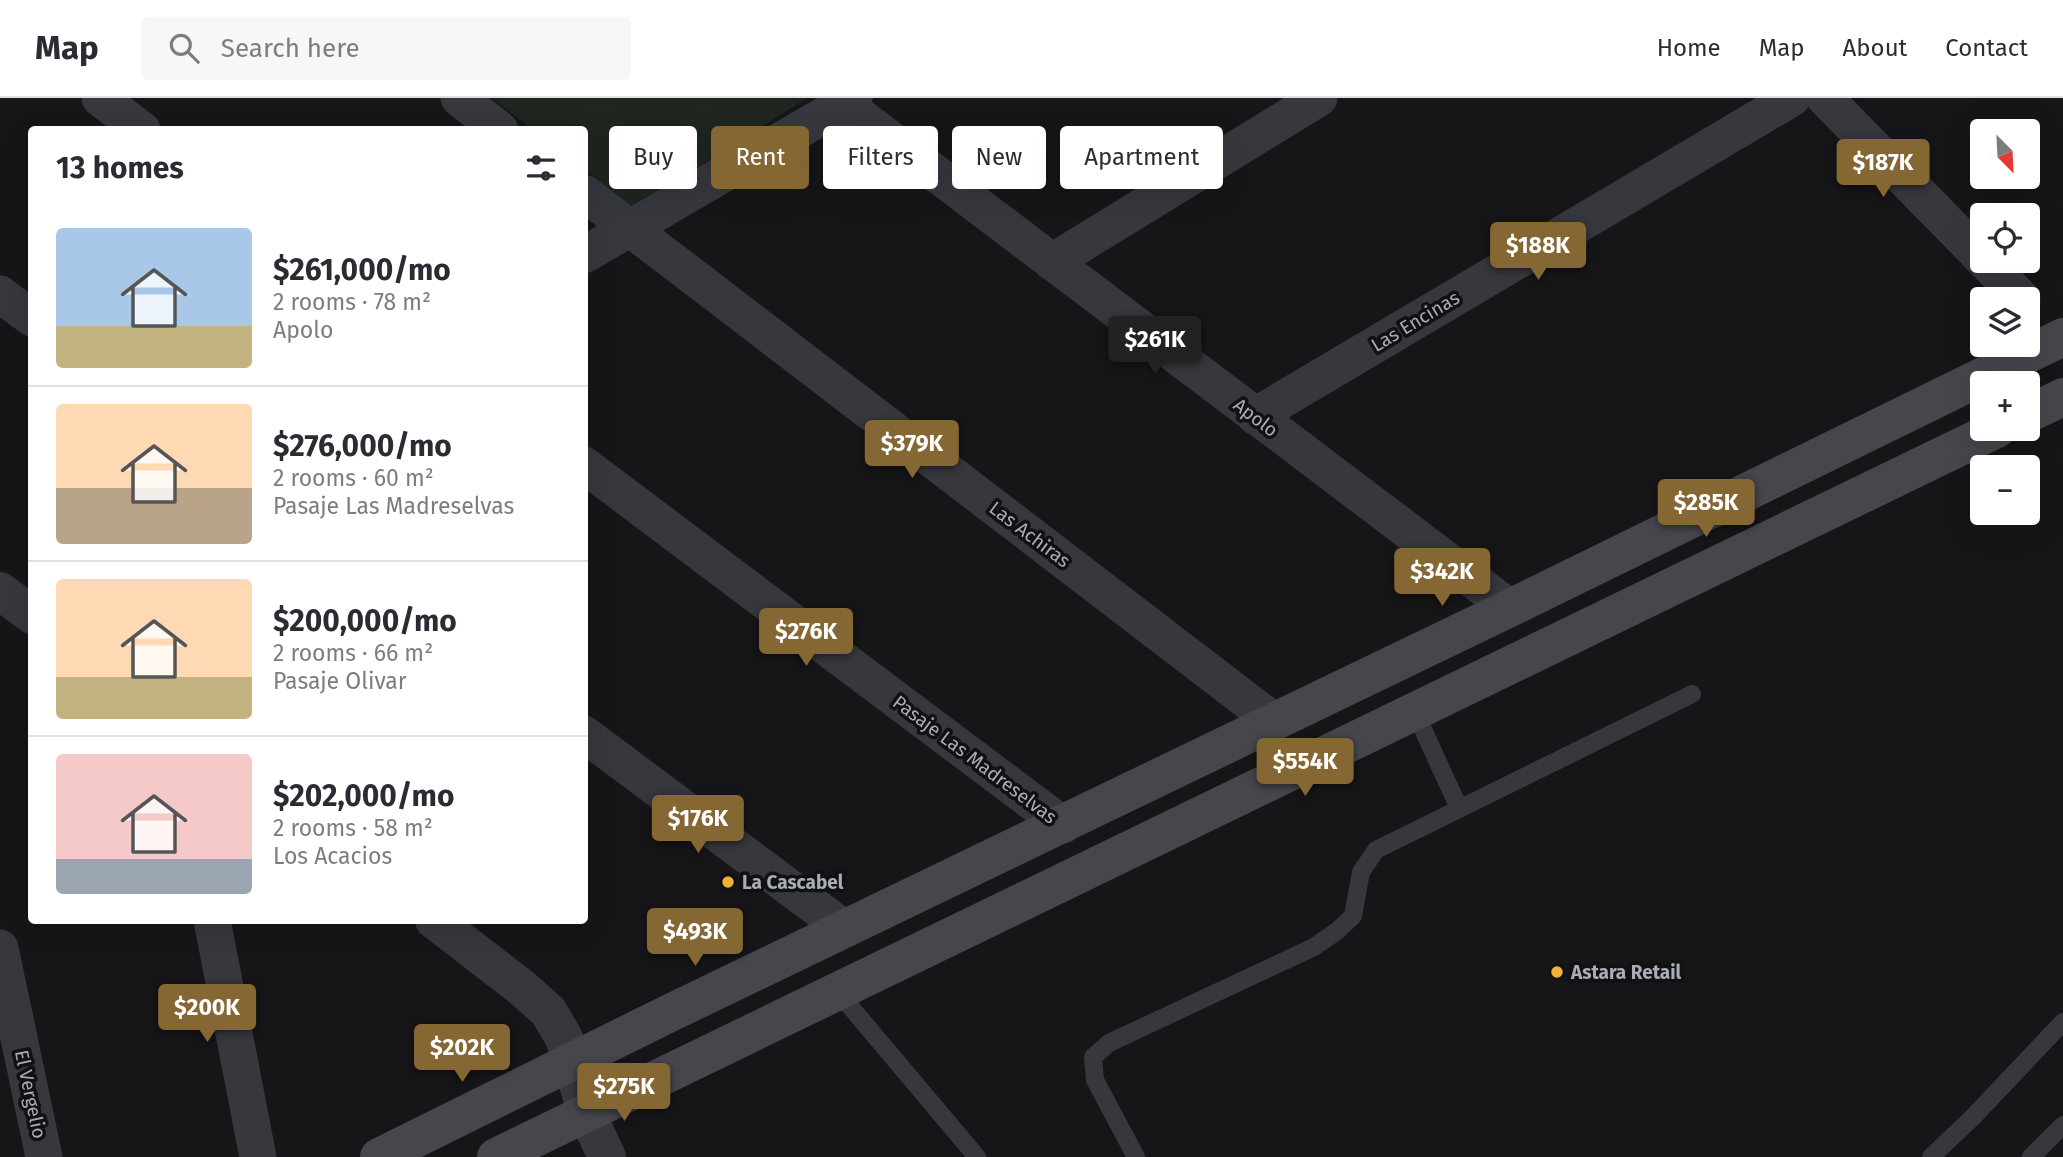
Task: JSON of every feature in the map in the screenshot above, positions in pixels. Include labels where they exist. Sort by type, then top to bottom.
[{"type":"main road","points":[[379,1157],[2062,338]]},
{"type":"main road","points":[[2040,408],[2063,397]]},
{"type":"main road","points":[[496,1157],[1972,441]]},
{"type":"main road","points":[[1668,531],[1691,576]]},
{"type":"street","points":[[100,98],[137,126]]},
{"type":"street","points":[[459,98],[495,126]]},
{"type":"street","points":[[1052,262],[1319,98]]},
{"type":"street","name":"Las Encinas","points":[[1255,416],[1792,98]]},
{"type":"street","points":[[1825,98],[1970,246]]},
{"type":"street","points":[[588,253],[845,100]]},
{"type":"street","name":"Apolo","points":[[845,100],[1052,262],[1510,608]]},
{"type":"street","name":"Las Achiras","points":[[588,196],[1275,722]]},
{"type":"street","points":[[1997,273],[2010,287]]},
{"type":"street","points":[[0,294],[28,315]]},
{"type":"street","points":[[2040,317],[2062,338]]},
{"type":"street","name":"Pasaje Las Madreselvas","points":[[588,469],[1063,825]]},
{"type":"street","points":[[588,737],[845,929]]},
{"type":"street","points":[[213,924],[258,1157]]},
{"type":"street","points":[[439,924],[541,1002],[556,1022],[564,1038],[587,1114],[607,1157]]},
{"type":"street","name":"El Vergelio","points":[[0,948],[44,1157]]},
{"type":"lane","points":[[1136,1157],[1095,1080],[1093,1057],[1109,1043],[1314,947],[1353,916],[1361,872],[1376,850],[1692,694]]},
{"type":"lane","points":[[1415,712],[1460,808]]},
{"type":"lane","points":[[838,992],[977,1157]]},
{"type":"lane","points":[[1931,1157],[2063,1022]]},
{"type":"lane","points":[[2031,1157],[2063,1125]]},
{"type":"shaded area","points":[[491,98],[807,98],[763,126],[711,126],[711,159],[697,168],[697,126],[609,126],[609,189],[588,172],[588,126],[528,126]]},
{"type":"shaded area","points":[[609,189],[663,189],[633,208]]},
{"type":"place","name":"La Cascabel","points":[[728,882]]},
{"type":"place","name":"Astara Retail","points":[[1557,972]]}]
